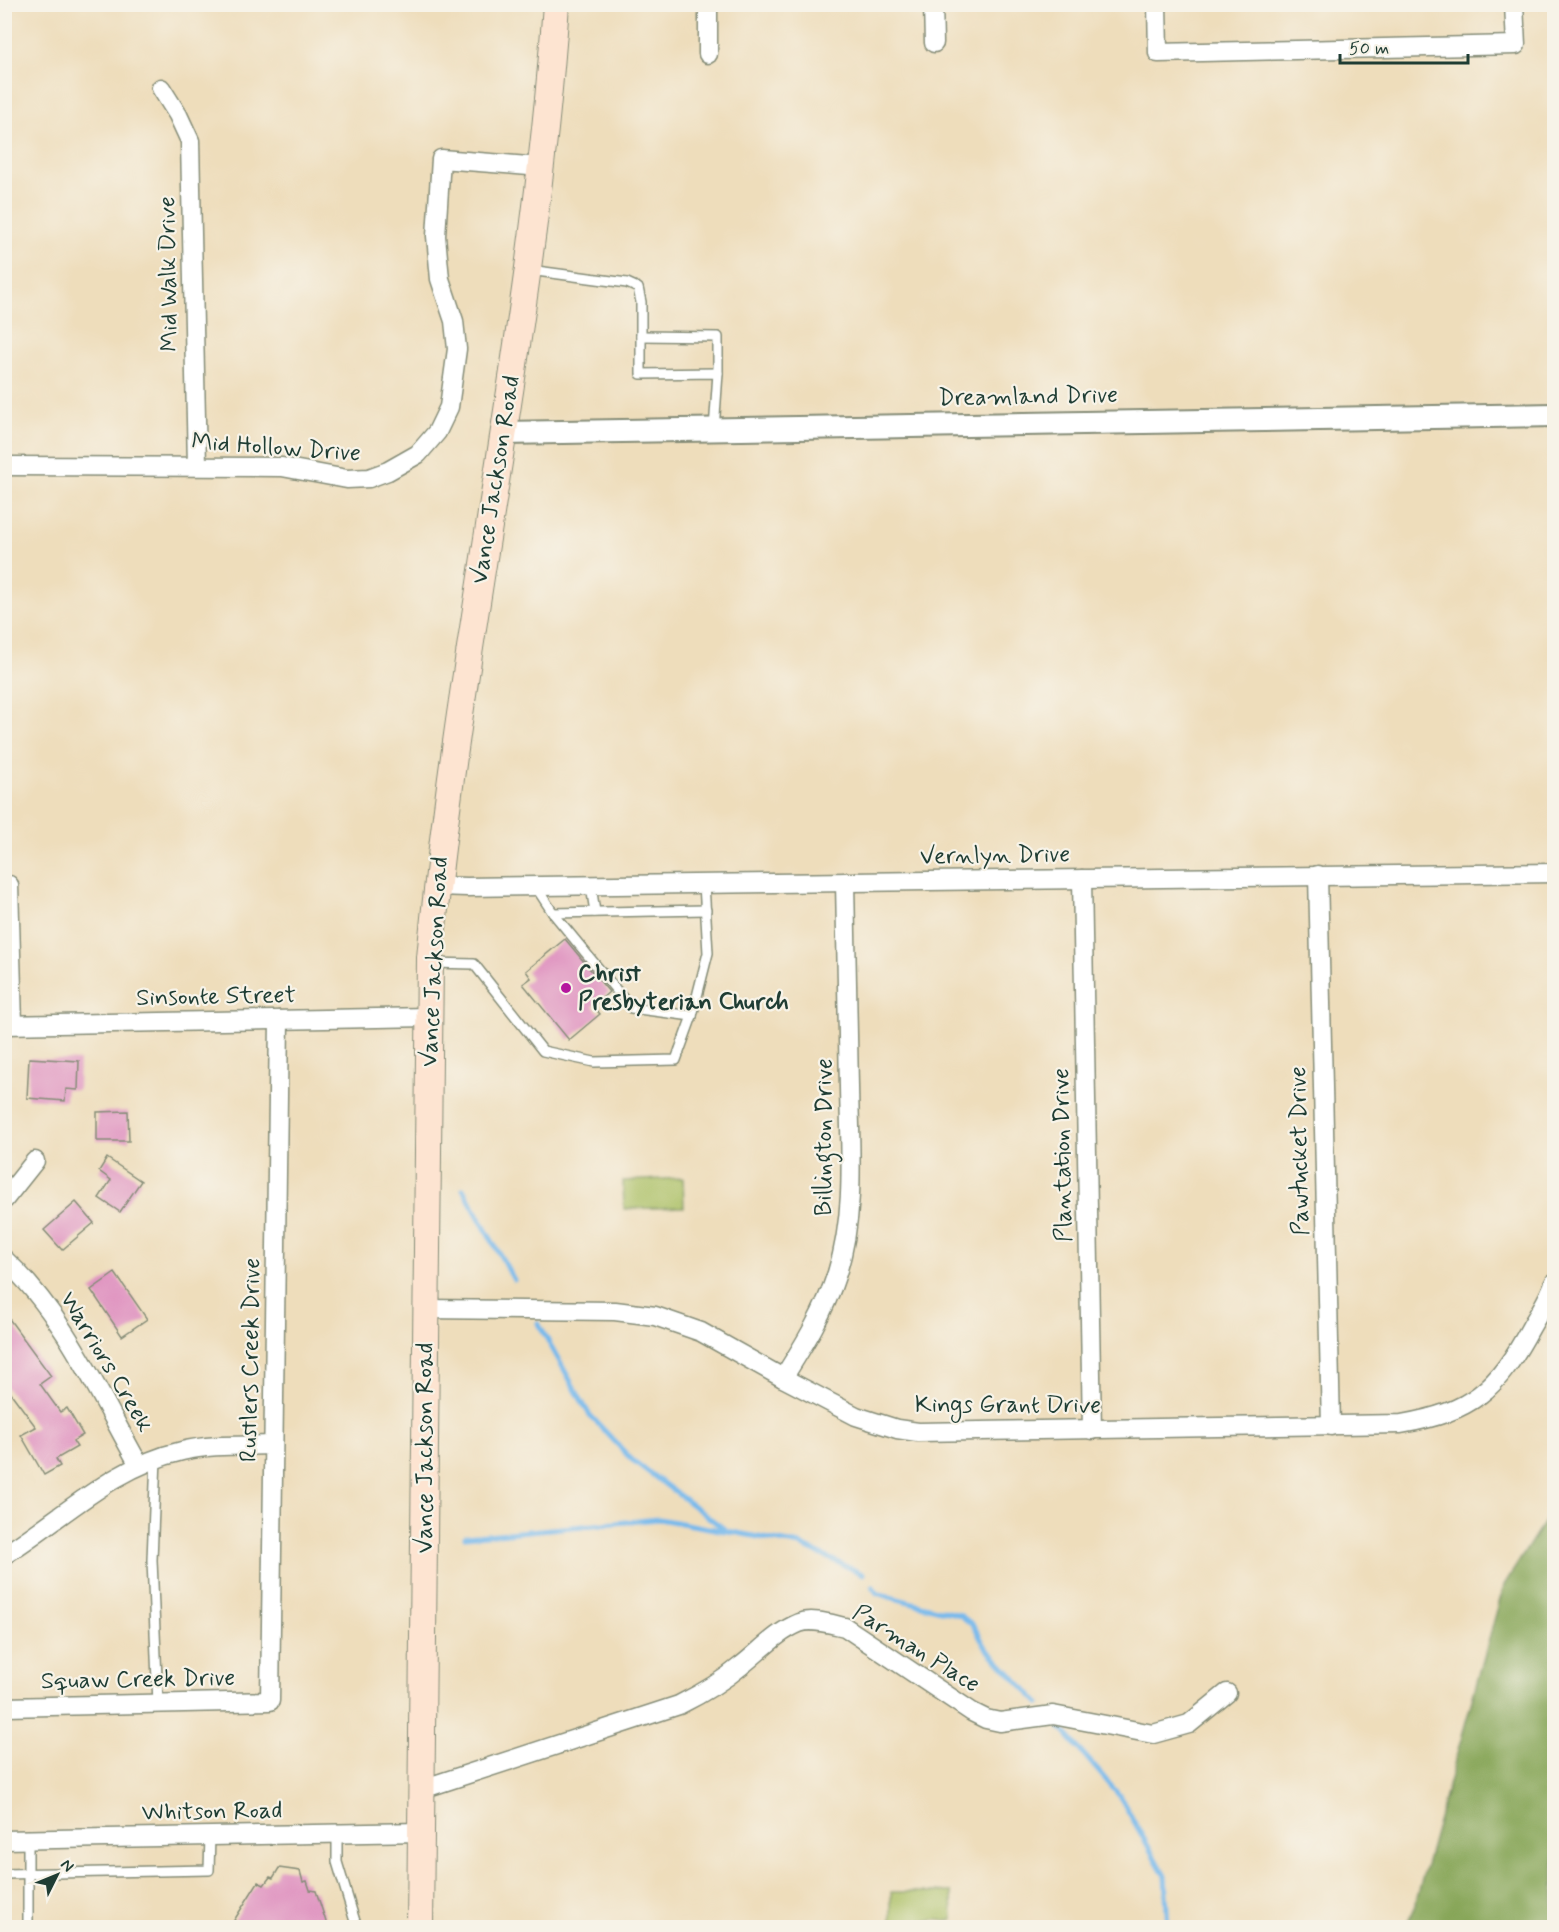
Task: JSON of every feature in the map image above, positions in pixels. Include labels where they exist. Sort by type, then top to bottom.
[{"type":"main road","name":"Vance Jackson Road","points":[[420,1928],[430,963],[447,805],[542,167],[556,4]]},
{"type":"street","points":[[708,4],[708,54]]},
{"type":"street","points":[[933,4],[934,43]]},
{"type":"street","points":[[1157,4],[1158,53],[1516,45],[1514,4]]},
{"type":"street","name":"Mid Walk Drive","points":[[161,88],[178,115],[190,141],[197,466]]},
{"type":"street","name":"Mid Hollow Drive","points":[[4,466],[282,467],[347,480],[369,478],[388,471],[418,454],[437,432],[449,407],[457,349],[454,321],[440,279],[436,236],[441,159],[542,167]]},
{"type":"street","name":"Dreamland Drive","points":[[503,434],[1554,415]]},
{"type":"street","name":"Vernlyn Drive","points":[[437,886],[1554,873]]},
{"type":"street","name":"Pawtucket Drive","points":[[1318,876],[1331,1426]]},
{"type":"street","name":"Plantation Drive","points":[[1082,879],[1092,1430]]},
{"type":"street","name":"Billington Drive","points":[[783,1378],[822,1311],[837,1272],[847,1229],[851,1179],[845,882]]},
{"type":"street","points":[[9,885],[9,1024]]},
{"type":"street","name":"Sinsonte Street","points":[[9,1024],[429,1017]]},
{"type":"street","name":"Rustlers Creek Drive","points":[[270,1701],[279,1020]]},
{"type":"street","points":[[4,1200],[35,1161]]},
{"type":"street","name":"Warriors Creek","points":[[4,1259],[35,1291],[62,1327],[147,1462]]},
{"type":"street","name":"Kings Grant Drive","points":[[426,1309],[615,1311],[655,1316],[701,1332],[856,1416],[897,1429],[939,1433],[1331,1426],[1401,1424],[1431,1419],[1473,1399],[1507,1368],[1553,1286]]},
{"type":"street","points":[[4,1555],[33,1537],[85,1496],[147,1462],[208,1446],[273,1445]]},
{"type":"street","name":"Parman Place","points":[[422,1789],[679,1705],[710,1689],[741,1667],[777,1635],[800,1623],[823,1622],[845,1627],[972,1712],[986,1719],[1000,1722],[1053,1714],[1153,1734],[1188,1724],[1227,1693]]},
{"type":"street","name":"Squaw Creek Drive","points":[[5,1705],[270,1701]]},
{"type":"street","name":"Whitson Road","points":[[4,1840],[421,1832]]},
{"type":"lane","points":[[527,270],[627,283],[638,288],[641,302],[641,374],[718,374]]},
{"type":"lane","points":[[641,336],[718,337],[714,430]]},
{"type":"lane","points":[[430,963],[474,964],[543,1051],[594,1062],[676,1060],[692,1016],[708,952],[704,884]]},
{"type":"lane","points":[[591,885],[595,912]]},
{"type":"lane","points":[[536,886],[553,913],[631,1008],[692,1016]]},
{"type":"lane","points":[[553,913],[706,910]]},
{"type":"lane","points":[[147,1462],[158,1704]]},
{"type":"lane","points":[[337,1834],[337,1862],[357,1928]]},
{"type":"lane","points":[[4,1874],[209,1870],[210,1836]]},
{"type":"lane","points":[[28,1840],[28,1928]]},
{"type":"green space","points":[[683,1178],[684,1207],[624,1209],[623,1181]]},
{"type":"green space","points":[[1554,1506],[1554,1927],[1406,1927],[1414,1908],[1504,1585]]},
{"type":"green space","points":[[891,1892],[952,1892],[953,1920],[891,1921]]},
{"type":"building","name":"Christ Presbyterian Church","points":[[565,939],[609,992],[593,1006],[600,1014],[569,1040],[523,984],[531,978],[526,971]]},
{"type":"building","points":[[29,1058],[79,1061],[78,1090],[66,1089],[65,1101],[27,1098]]},
{"type":"building","points":[[128,1111],[129,1141],[97,1141],[97,1112]]},
{"type":"building","points":[[107,1158],[141,1181],[120,1212],[99,1198],[111,1180],[99,1171]]},
{"type":"building","points":[[76,1202],[94,1223],[62,1250],[44,1230]]},
{"type":"building","points":[[115,1273],[147,1319],[122,1336],[91,1290]]},
{"type":"building","points":[[4,1312],[51,1376],[40,1384],[60,1412],[67,1408],[83,1435],[73,1441],[77,1447],[56,1459],[60,1466],[44,1475],[21,1435],[36,1427],[4,1384]]},
{"type":"building","points":[[279,1868],[300,1871],[303,1882],[307,1881],[310,1890],[316,1891],[328,1928],[246,1928],[233,1922],[258,1882],[264,1885],[270,1877],[273,1878]]},
{"type":"waterway","points":[[463,1189],[514,1280]]},
{"type":"waterway","points":[[538,1323],[589,1414],[631,1459],[727,1531],[800,1545],[863,1574]]},
{"type":"waterway","points":[[465,1537],[659,1519],[725,1531]]},
{"type":"waterway","points":[[873,1587],[877,1593],[886,1596],[960,1615],[973,1625],[987,1649],[1039,1703]]},
{"type":"waterway","points":[[1060,1727],[1119,1795],[1165,1876],[1168,1928]]},
{"type":"place","name":"Christ Presbyterian Church","points":[[566,988]]}]
